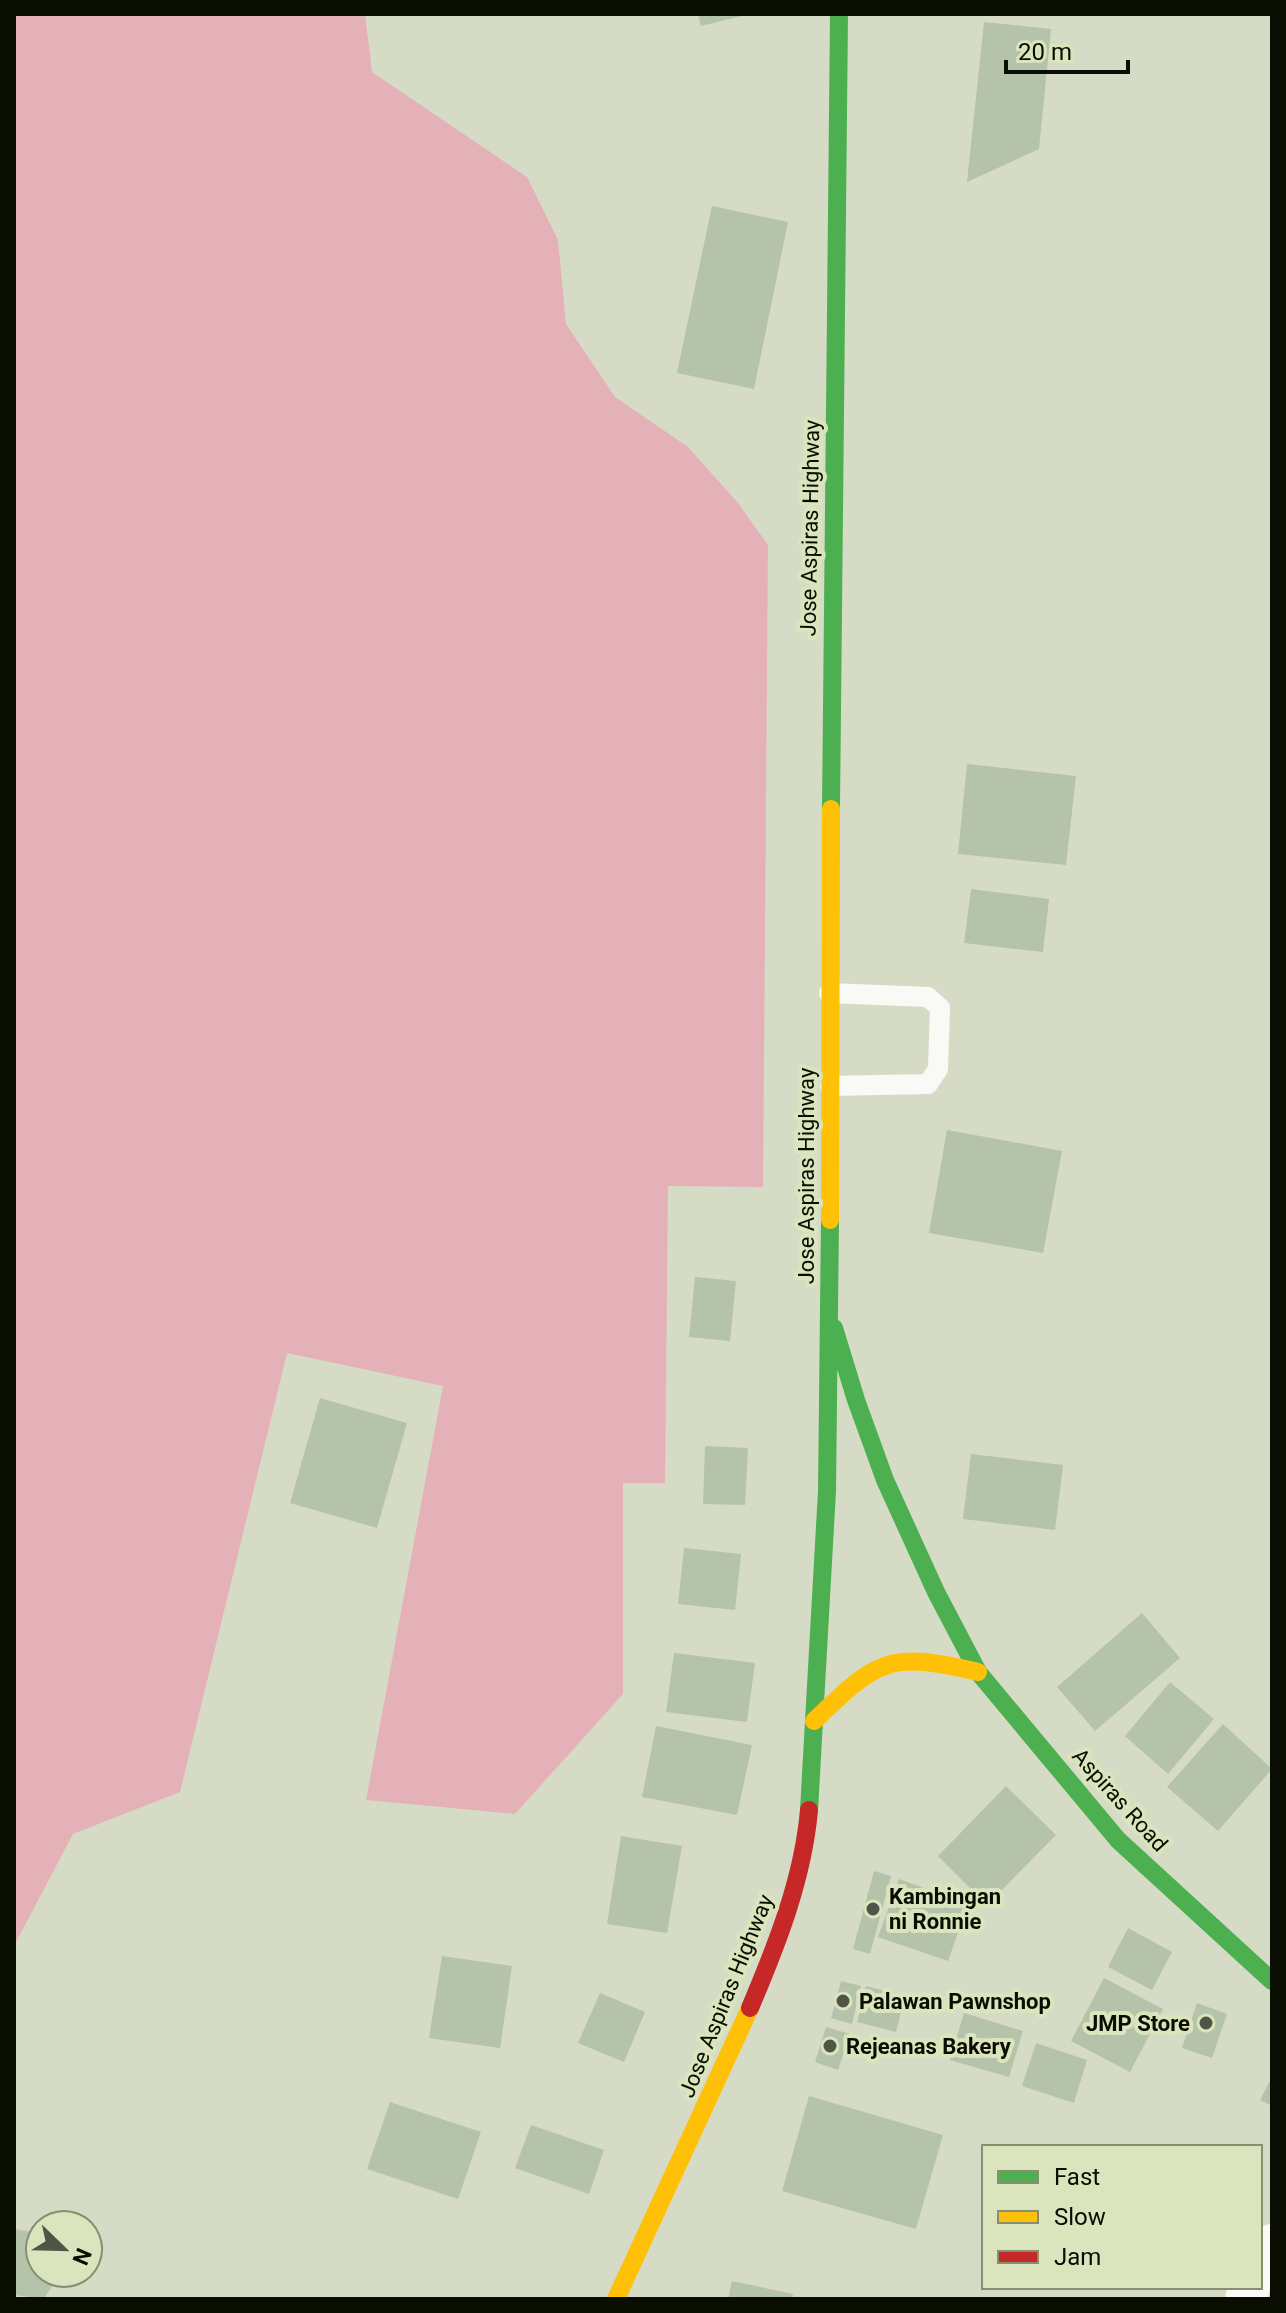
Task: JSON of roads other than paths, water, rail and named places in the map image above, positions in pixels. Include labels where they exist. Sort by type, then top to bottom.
[{"type":"main road","name":"Jose Aspiras Highway","points":[[616,2299],[720,2078],[787,1917],[799,1873],[809,1814],[827,1491],[831,1319],[829,993],[839,14]]},
{"type":"main road","name":"Aspiras Road","points":[[831,1319],[885,1480],[936,1592],[978,1672],[1118,1840],[1272,1981]]},
{"type":"main road","points":[[814,1721],[862,1676],[882,1664],[915,1659],[978,1672]]},
{"type":"street","points":[[1262,2262],[1272,2244]]},
{"type":"lane","points":[[829,993],[928,997],[940,1008],[938,1069],[928,1084],[830,1086]]},
{"type":"place","name":"Kambingan ni Ronnie","points":[[873,1909]]},
{"type":"place","name":"Palawan Pawnshop","points":[[843,2001]]},
{"type":"place","name":"JMP Store","points":[[1206,2023]]},
{"type":"place","name":"Rejeanas Bakery","points":[[830,2046]]}]
